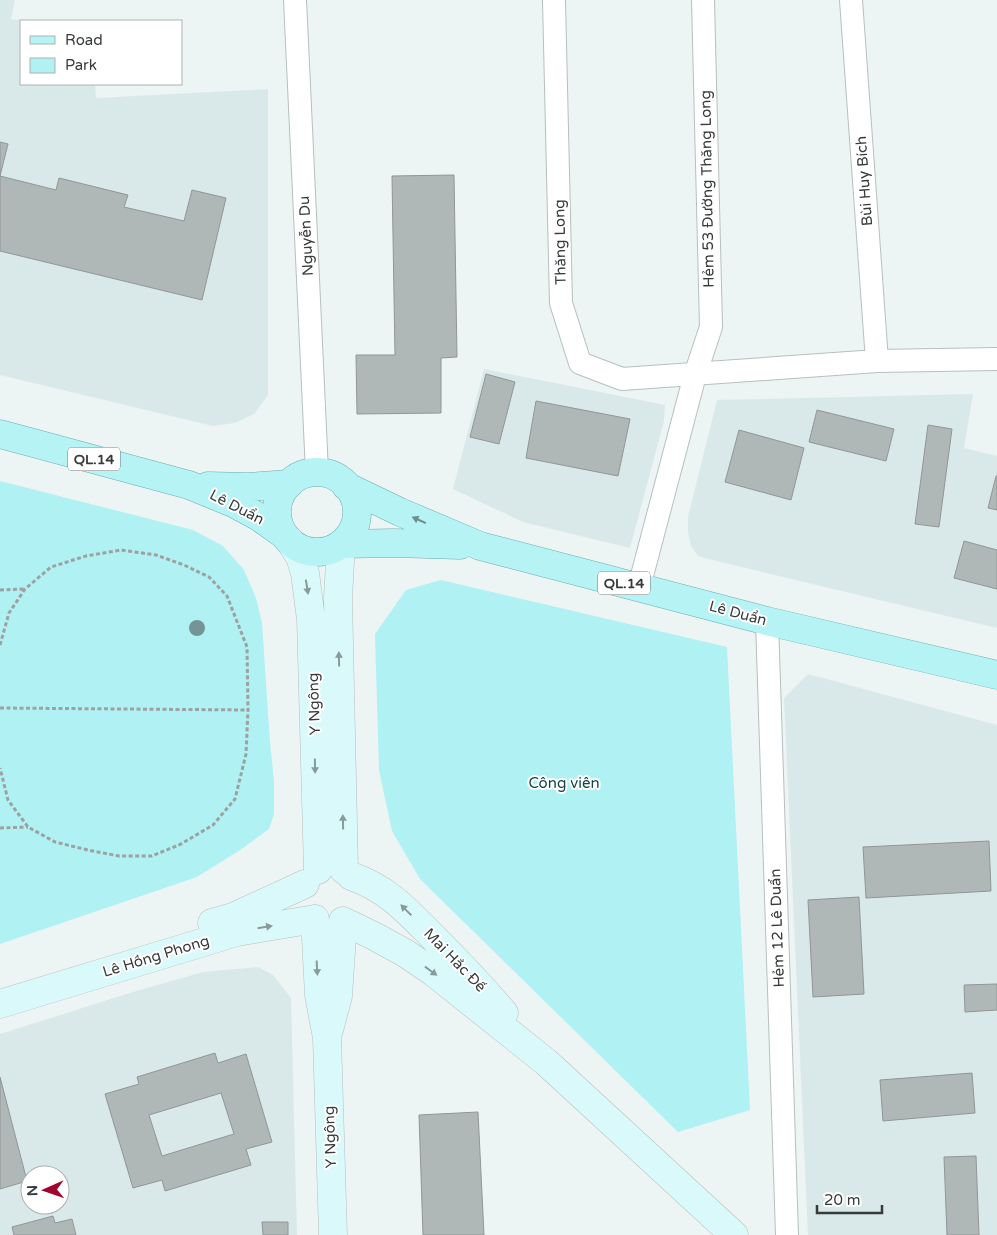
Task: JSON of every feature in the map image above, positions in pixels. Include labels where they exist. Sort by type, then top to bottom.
[{"type":"main road","name":"Lê Duẩn","points":[[0,434],[189,485],[233,502],[259,517],[287,537]]},
{"type":"main road","points":[[317,472],[338,478],[346,486],[354,500],[357,516],[349,536],[341,544],[320,552],[309,552],[299,548],[287,537],[279,524],[278,503],[282,493],[289,484],[297,478],[317,472]]},
{"type":"main road","name":"Lê Duẩn","points":[[189,485],[248,487],[289,484]]},
{"type":"main road","name":"Lê Duẩn","points":[[346,486],[400,512],[480,546],[767,621],[997,675]]},
{"type":"main road","name":"Lê Duẩn","points":[[341,544],[394,543],[480,546]]},
{"type":"street","name":"Nguyễn Du","points":[[295,0],[317,472]]},
{"type":"street","name":"Thăng Long","points":[[554,0],[561,303],[580,363],[622,379],[877,361],[997,359]]},
{"type":"street","name":"Hẻm 53 Đường Thăng Long","points":[[695,375],[711,327],[703,0]]},
{"type":"street","name":"Bùi Huy Bích","points":[[851,0],[877,361]]},
{"type":"street","points":[[639,587],[695,375]]},
{"type":"street","name":"Y Ngông","points":[[287,537],[300,557],[305,572],[311,619],[327,709]]},
{"type":"street","name":"Y Ngông","points":[[329,875],[327,709],[338,598],[341,544]]},
{"type":"street","name":"Hẻm 12 Lê Duẩn","points":[[767,621],[787,1235]]},
{"type":"street","points":[[329,875],[358,892],[358,901],[350,916],[343,921],[333,924],[323,923],[315,919],[303,903],[303,894],[329,875]]},
{"type":"street","name":"Lê Hồng Phong","points":[[0,987],[233,917],[329,875]]},
{"type":"street","name":"Mai Hắc Đế","points":[[329,875],[373,885],[393,898],[474,978],[546,1062]]},
{"type":"street","name":"Y Ngông","points":[[315,919],[319,994],[327,1038],[333,1235]]},
{"type":"street","name":"Lê Hồng Phong","points":[[0,1004],[237,932],[315,919]]},
{"type":"street","name":"Y Ngông","points":[[327,1038],[338,996],[343,921]]},
{"type":"street","name":"Mai Hắc Đế","points":[[343,921],[405,953],[433,972],[546,1062],[734,1235]]},
{"type":"path","points":[[0,645],[8,613],[25,589],[51,567],[86,556],[121,550],[156,554],[210,577],[227,596],[247,647],[248,710],[246,754],[235,799],[213,825],[181,844],[152,856],[119,856],[55,842],[28,827],[8,800],[0,768]]},
{"type":"path","points":[[0,590],[25,589]]},
{"type":"path","points":[[0,708],[248,710]]},
{"type":"path","points":[[0,828],[28,827]]},
{"type":"shaded area","points":[[0,0],[15,0],[11,19],[20,20],[20,85],[95,85],[96,98],[268,89],[268,395],[254,414],[235,423],[213,426],[0,375]]},
{"type":"shaded area","points":[[484,369],[665,405],[664,421],[630,548],[523,522],[453,489]]},
{"type":"shaded area","points":[[973,394],[964,448],[997,456],[997,628],[708,559],[698,556],[691,546],[688,532],[688,517],[717,400]]},
{"type":"shaded area","points":[[808,674],[997,725],[997,1235],[808,1235],[784,698]]},
{"type":"shaded area","points":[[258,967],[273,975],[291,998],[297,1235],[0,1235],[0,1034],[203,972]]},
{"type":"green space","points":[[0,481],[193,530],[223,546],[244,570],[256,598],[262,623],[274,781],[274,814],[269,829],[197,877],[0,944]]},
{"type":"green space","name":"Công viên","points":[[441,580],[727,647],[750,1110],[678,1132],[420,879],[392,831],[379,770],[375,634],[406,590]]},
{"type":"building","points":[[0,142],[8,144],[0,176]]},
{"type":"building","points":[[454,175],[457,357],[441,358],[441,413],[357,414],[356,355],[395,355],[392,176]]},
{"type":"building","points":[[0,176],[56,190],[59,178],[128,195],[124,207],[184,221],[192,190],[226,198],[202,300],[0,251]]},
{"type":"building","points":[[486,374],[515,382],[499,444],[470,437]]},
{"type":"building","points":[[536,401],[630,419],[618,476],[526,458]]},
{"type":"building","points":[[817,410],[894,429],[886,461],[809,442]]},
{"type":"building","points":[[928,425],[952,429],[939,527],[915,524]]},
{"type":"building","points":[[739,430],[804,448],[791,500],[725,482]]},
{"type":"building","points":[[997,476],[997,510],[988,508]]},
{"type":"building","points":[[964,541],[997,550],[997,589],[954,578]]},
{"type":"building","points":[[989,841],[991,891],[866,898],[863,847]]},
{"type":"building","points":[[859,897],[864,994],[813,997],[808,900]]},
{"type":"building","points":[[997,984],[997,1010],[965,1012],[964,985]]},
{"type":"building","points":[[215,1053],[218,1063],[246,1054],[272,1142],[246,1149],[251,1165],[165,1191],[162,1180],[133,1188],[105,1094],[139,1084],[137,1077]],"holes":[[[221,1093],[234,1134],[162,1156],[149,1115]]]},
{"type":"building","points":[[972,1073],[975,1113],[883,1121],[880,1080]]},
{"type":"building","points":[[0,1077],[23,1165],[20,1165],[20,1183],[0,1189]]},
{"type":"building","points":[[478,1112],[484,1235],[423,1235],[419,1115]]},
{"type":"building","points":[[976,1156],[979,1235],[947,1235],[944,1157]]},
{"type":"building","points":[[53,1216],[55,1223],[72,1219],[76,1235],[14,1235],[12,1227]]},
{"type":"building","points":[[262,1222],[288,1222],[288,1235],[263,1235]]}]
